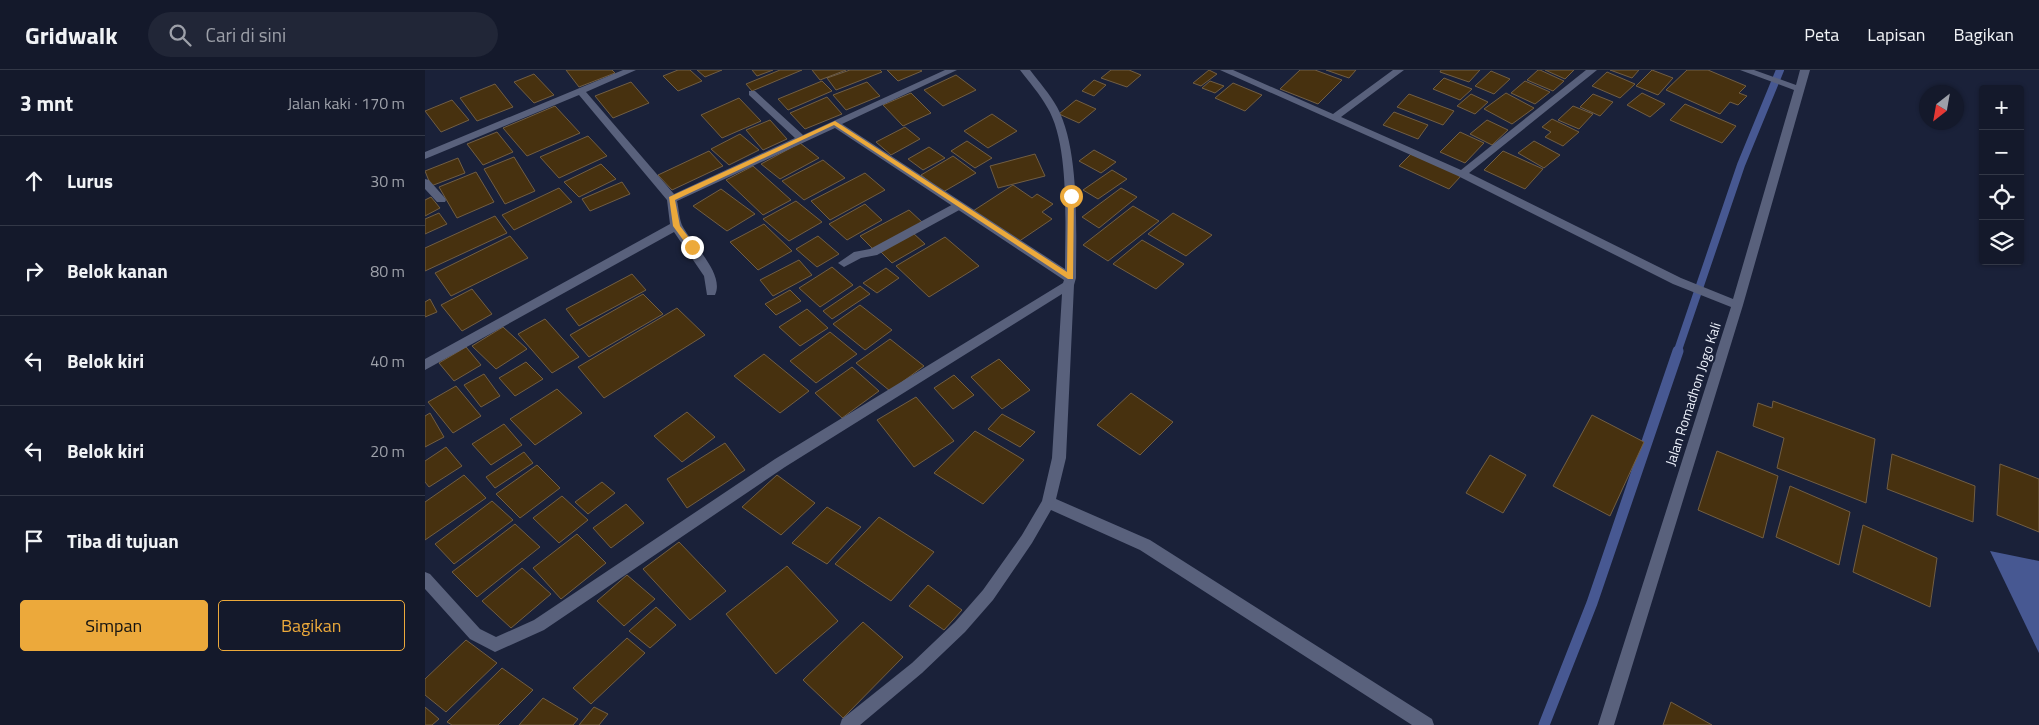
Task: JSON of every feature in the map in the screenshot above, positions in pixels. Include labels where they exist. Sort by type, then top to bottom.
[{"type":"street","points":[[425,156],[631,70]]},
{"type":"street","points":[[672,199],[952,70]]},
{"type":"street","points":[[847,725],[917,668],[960,627],[994,587],[1027,539],[1048,502],[1059,458],[1069,281],[1071,196],[1063,138],[1053,108],[1025,70]]},
{"type":"street","points":[[1225,70],[1462,174],[1677,280],[1737,305]]},
{"type":"street","points":[[1334,118],[1399,70]]},
{"type":"street","points":[[1462,174],[1592,70]]},
{"type":"street","points":[[1745,70],[1799,89]]},
{"type":"street","name":"Jalan Romadhon Jogo Kali","points":[[1606,725],[1737,305],[1805,70]]},
{"type":"street","points":[[580,91],[672,199],[676,226],[710,275],[711,292]]},
{"type":"street","points":[[752,93],[801,138]]},
{"type":"street","points":[[835,123],[1069,281]]},
{"type":"street","points":[[425,182],[441,200]]},
{"type":"street","points":[[844,263],[858,255],[873,252],[959,205]]},
{"type":"street","points":[[425,366],[676,226]]},
{"type":"street","points":[[425,578],[475,634],[495,645],[521,634],[539,625],[780,463],[1069,281]]},
{"type":"street","points":[[1048,502],[1145,545],[1426,725]]},
{"type":"water","points":[[1990,551],[2039,561],[2039,653]]},
{"type":"building","points":[[566,70],[612,70],[615,73],[579,87]]},
{"type":"building","points":[[678,70],[690,70],[702,81],[678,91],[663,76]]},
{"type":"building","points":[[697,70],[722,70],[705,77]]},
{"type":"building","points":[[752,70],[773,70],[757,76]]},
{"type":"building","points":[[780,70],[802,70],[752,91],[746,84]]},
{"type":"building","points":[[812,70],[846,70],[820,80]]},
{"type":"building","points":[[850,70],[880,70],[882,72],[836,90],[827,78]]},
{"type":"building","points":[[887,70],[920,70],[922,71],[898,81]]},
{"type":"building","points":[[1111,70],[1129,70],[1141,75],[1127,87],[1101,78]]},
{"type":"building","points":[[1209,70],[1217,74],[1201,86],[1193,83]]},
{"type":"building","points":[[1300,70],[1315,70],[1342,80],[1318,104],[1280,89]]},
{"type":"building","points":[[1326,70],[1356,70],[1349,78]]},
{"type":"building","points":[[1441,70],[1480,70],[1469,82],[1440,72]]},
{"type":"building","points":[[1538,70],[1564,81],[1553,91],[1527,80]]},
{"type":"building","points":[[1545,70],[1574,70],[1565,79]]},
{"type":"building","points":[[1610,70],[1639,70],[1632,78]]},
{"type":"building","points":[[1652,70],[1673,78],[1658,95],[1636,86]]},
{"type":"building","points":[[1687,70],[1708,70],[1746,86],[1739,93],[1747,96],[1738,105],[1730,102],[1720,114],[1666,90]]},
{"type":"building","points":[[1491,71],[1510,79],[1494,94],[1475,86]]},
{"type":"building","points":[[1607,72],[1635,84],[1620,98],[1592,86]]},
{"type":"building","points":[[534,74],[554,95],[534,103],[514,82]]},
{"type":"building","points":[[956,75],[976,90],[943,106],[924,90]]},
{"type":"building","points":[[1444,78],[1472,89],[1460,100],[1433,89]]},
{"type":"building","points":[[1094,80],[1106,85],[1094,96],[1082,91]]},
{"type":"building","points":[[822,81],[832,91],[788,110],[778,99]]},
{"type":"building","points":[[1210,81],[1224,86],[1215,93],[1202,88]]},
{"type":"building","points":[[1525,81],[1550,92],[1535,104],[1511,93]]},
{"type":"building","points":[[631,82],[649,103],[613,118],[595,96]]},
{"type":"building","points":[[867,82],[880,96],[846,110],[833,95]]},
{"type":"building","points":[[1233,83],[1262,95],[1245,111],[1215,98]]},
{"type":"building","points":[[495,84],[513,107],[477,121],[460,98]]},
{"type":"building","points":[[911,93],[931,113],[903,126],[883,105]]},
{"type":"building","points":[[1506,93],[1534,108],[1512,124],[1484,109]]},
{"type":"building","points":[[1642,93],[1665,104],[1650,117],[1627,105]]},
{"type":"building","points":[[1409,94],[1454,111],[1443,125],[1397,107]]},
{"type":"building","points":[[1471,94],[1488,102],[1475,114],[1457,106]]},
{"type":"building","points":[[1593,94],[1613,102],[1600,116],[1580,107]]},
{"type":"building","points":[[827,97],[842,114],[805,129],[790,113]]},
{"type":"building","points":[[739,98],[761,121],[722,138],[701,115]]},
{"type":"building","points":[[452,100],[469,120],[441,132],[425,111]]},
{"type":"building","points":[[1076,100],[1096,109],[1079,123],[1059,114]]},
{"type":"building","points":[[1685,104],[1736,126],[1722,143],[1670,120]]},
{"type":"building","points":[[555,106],[580,133],[527,156],[503,128]]},
{"type":"building","points":[[1573,106],[1593,114],[1579,129],[1558,120]]},
{"type":"building","points":[[1394,112],[1428,125],[1418,139],[1383,125]]},
{"type":"building","points":[[992,114],[1017,131],[988,148],[964,131]]},
{"type":"building","points":[[1552,119],[1579,132],[1563,146],[1545,137],[1551,132],[1542,127]]},
{"type":"building","points":[[770,120],[787,139],[763,150],[746,130]]},
{"type":"building","points":[[1487,120],[1508,130],[1492,145],[1470,134]]},
{"type":"building","points":[[905,127],[920,139],[891,155],[876,142]]},
{"type":"building","points":[[497,132],[513,152],[483,165],[467,144]]},
{"type":"building","points":[[1460,132],[1484,143],[1465,163],[1440,152]]},
{"type":"building","points":[[740,134],[759,150],[729,165],[711,149]]},
{"type":"building","points":[[588,136],[607,156],[559,178],[540,157]]},
{"type":"building","points":[[967,141],[992,158],[975,168],[951,151]]},
{"type":"building","points":[[1534,141],[1560,155],[1544,168],[1518,153]]},
{"type":"building","points":[[800,143],[819,158],[780,179],[761,164]]},
{"type":"building","points":[[929,147],[945,158],[923,170],[908,159]]},
{"type":"building","points":[[1094,150],[1116,162],[1101,173],[1079,161]]},
{"type":"building","points":[[709,151],[723,166],[672,190],[658,175]]},
{"type":"building","points":[[1503,151],[1543,169],[1525,189],[1484,170]]},
{"type":"building","points":[[1035,154],[1045,176],[998,188],[990,166]]},
{"type":"building","points":[[1411,154],[1461,176],[1449,189],[1399,166]]},
{"type":"building","points":[[953,156],[976,173],[943,192],[921,175]]},
{"type":"building","points":[[514,157],[535,191],[505,204],[484,169]]},
{"type":"building","points":[[458,158],[465,173],[431,186],[425,171]]},
{"type":"building","points":[[823,160],[845,178],[804,200],[782,181]]},
{"type":"building","points":[[601,164],[616,179],[579,197],[564,182]]},
{"type":"building","points":[[753,166],[791,200],[763,215],[726,180]]},
{"type":"building","points":[[1112,170],[1127,179],[1098,199],[1083,190]]},
{"type":"building","points":[[476,172],[494,202],[457,218],[439,187]]},
{"type":"building","points":[[865,173],[885,190],[830,220],[811,201]]},
{"type":"building","points":[[622,182],[630,194],[590,211],[582,199]]},
{"type":"building","points":[[1013,185],[1032,198],[1037,194],[1053,204],[1042,212],[1052,219],[1018,242],[973,211]]},
{"type":"building","points":[[559,188],[572,202],[514,230],[502,215]]},
{"type":"building","points":[[1121,188],[1137,197],[1099,228],[1082,217]]},
{"type":"building","points":[[721,189],[755,214],[727,231],[693,206]]},
{"type":"building","points":[[431,197],[440,208],[425,216],[425,200]]},
{"type":"building","points":[[796,201],[822,222],[789,241],[763,219]]},
{"type":"building","points":[[865,204],[882,220],[847,240],[829,224]]},
{"type":"building","points":[[1133,206],[1159,221],[1108,261],[1083,245]]},
{"type":"building","points":[[909,210],[923,223],[874,250],[860,236]]},
{"type":"building","points":[[439,213],[447,224],[425,234],[425,219]]},
{"type":"building","points":[[1173,213],[1212,235],[1186,256],[1148,234]]},
{"type":"building","points":[[495,216],[507,233],[425,271],[425,248]]},
{"type":"building","points":[[764,224],[792,251],[758,270],[730,242]]},
{"type":"building","points":[[913,233],[925,244],[892,263],[880,251]]},
{"type":"building","points":[[510,236],[528,258],[451,296],[435,273]]},
{"type":"building","points":[[818,236],[839,254],[817,267],[796,249]]},
{"type":"building","points":[[945,237],[979,266],[929,297],[896,266]]},
{"type":"building","points":[[1142,240],[1184,264],[1156,289],[1113,264]]},
{"type":"building","points":[[799,260],[812,275],[773,296],[760,280]]},
{"type":"building","points":[[832,267],[853,285],[820,307],[799,288]]},
{"type":"building","points":[[886,268],[899,278],[877,293],[863,283]]},
{"type":"building","points":[[632,274],[646,290],[579,326],[566,309]]},
{"type":"building","points":[[860,286],[870,294],[832,319],[823,311]]},
{"type":"building","points":[[472,289],[492,314],[462,331],[441,305]]},
{"type":"building","points":[[790,290],[801,301],[776,315],[765,304]]},
{"type":"building","points":[[643,294],[663,314],[589,357],[570,335]]},
{"type":"building","points":[[430,299],[437,312],[425,317],[425,302]]},
{"type":"building","points":[[860,305],[892,330],[865,350],[833,324]]},
{"type":"building","points":[[677,308],[705,335],[604,398],[578,367]]},
{"type":"building","points":[[807,309],[828,328],[800,346],[779,327]]},
{"type":"building","points":[[545,319],[579,357],[552,373],[518,334]]},
{"type":"building","points":[[503,327],[527,349],[496,369],[472,346]]},
{"type":"building","points":[[830,332],[857,354],[816,383],[790,361]]},
{"type":"building","points":[[890,339],[924,366],[890,391],[856,363]]},
{"type":"building","points":[[466,347],[481,365],[454,381],[439,363]]},
{"type":"building","points":[[764,354],[809,391],[780,413],[734,376]]},
{"type":"building","points":[[999,359],[1030,390],[1002,409],[971,377]]},
{"type":"building","points":[[526,362],[543,379],[515,396],[499,378]]},
{"type":"building","points":[[852,367],[879,391],[842,418],[815,393]]},
{"type":"building","points":[[484,374],[500,396],[481,407],[464,385]]},
{"type":"building","points":[[954,375],[974,395],[953,409],[934,388]]},
{"type":"building","points":[[456,386],[481,416],[453,433],[428,402]]},
{"type":"building","points":[[557,389],[582,413],[535,445],[510,419]]},
{"type":"building","points":[[1131,393],[1173,422],[1140,455],[1097,425]]},
{"type":"building","points":[[916,397],[954,441],[914,467],[877,420]]},
{"type":"building","points":[[1773,401],[1875,439],[1866,503],[1777,468],[1784,438],[1753,426],[1758,403],[1772,408]]},
{"type":"building","points":[[687,412],[715,437],[682,462],[654,436]]},
{"type":"building","points":[[430,413],[444,437],[425,447],[425,416]]},
{"type":"building","points":[[1002,414],[1035,432],[1020,447],[988,429]]},
{"type":"building","points":[[1592,415],[1644,442],[1610,516],[1553,486]]},
{"type":"building","points":[[504,424],[522,445],[491,465],[472,444]]},
{"type":"building","points":[[975,431],[1024,460],[983,504],[934,473]]},
{"type":"building","points":[[725,443],[745,470],[687,508],[667,479]]},
{"type":"building","points":[[446,447],[462,466],[429,487],[425,482],[425,461]]},
{"type":"building","points":[[1717,451],[1778,476],[1763,538],[1698,510]]},
{"type":"building","points":[[524,452],[533,463],[495,488],[486,477]]},
{"type":"building","points":[[1892,454],[1975,486],[1973,522],[1887,489]]},
{"type":"building","points":[[1490,455],[1526,475],[1503,513],[1466,493]]},
{"type":"building","points":[[2000,464],[2039,479],[2039,532],[1997,515]]},
{"type":"building","points":[[537,465],[560,488],[520,518],[496,494]]},
{"type":"building","points":[[464,475],[486,498],[425,540],[425,502]]},
{"type":"building","points":[[777,475],[815,503],[781,535],[742,507]]},
{"type":"building","points":[[602,482],[615,493],[588,514],[575,502]]},
{"type":"building","points":[[1790,486],[1850,512],[1839,565],[1776,537]]},
{"type":"building","points":[[562,496],[588,520],[559,543],[533,518]]},
{"type":"building","points":[[492,501],[513,520],[454,564],[435,544]]},
{"type":"building","points":[[626,504],[644,523],[611,548],[593,528]]},
{"type":"building","points":[[827,507],[861,527],[827,564],[792,543]]},
{"type":"building","points":[[879,517],[934,552],[891,601],[835,564]]},
{"type":"building","points":[[515,524],[540,547],[477,597],[452,572]]},
{"type":"building","points":[[1863,525],[1937,558],[1930,607],[1853,572]]},
{"type":"building","points":[[577,534],[606,563],[561,599],[533,568]]},
{"type":"building","points":[[679,542],[726,591],[690,620],[643,569]]},
{"type":"building","points":[[787,566],[838,621],[776,674],[726,614]]},
{"type":"building","points":[[522,568],[551,594],[511,628],[482,601]]},
{"type":"building","points":[[627,575],[655,599],[624,626],[597,601]]},
{"type":"building","points":[[928,585],[962,610],[944,630],[909,606]]},
{"type":"building","points":[[656,607],[676,625],[650,648],[629,631]]},
{"type":"building","points":[[863,622],[903,657],[843,718],[803,680]]},
{"type":"building","points":[[627,638],[645,653],[591,704],[573,688]]},
{"type":"building","points":[[466,640],[497,663],[446,712],[425,695],[425,679]]},
{"type":"building","points":[[502,668],[533,690],[498,725],[452,725],[447,722]]},
{"type":"building","points":[[543,698],[578,719],[573,725],[519,725]]},
{"type":"building","points":[[1671,702],[1712,725],[1663,725]]},
{"type":"building","points":[[425,707],[439,719],[432,725],[425,725]]},
{"type":"building","points":[[594,707],[608,714],[599,725],[579,725]]},
{"type":"waterway","points":[[1677,353],[1741,165],[1780,70]]},
{"type":"waterway","points":[[1544,725],[1592,603],[1678,351]]},
{"type":"route","points":[[692,247],[676,226],[672,199],[835,123],[1070,278],[1071,196]]}]
